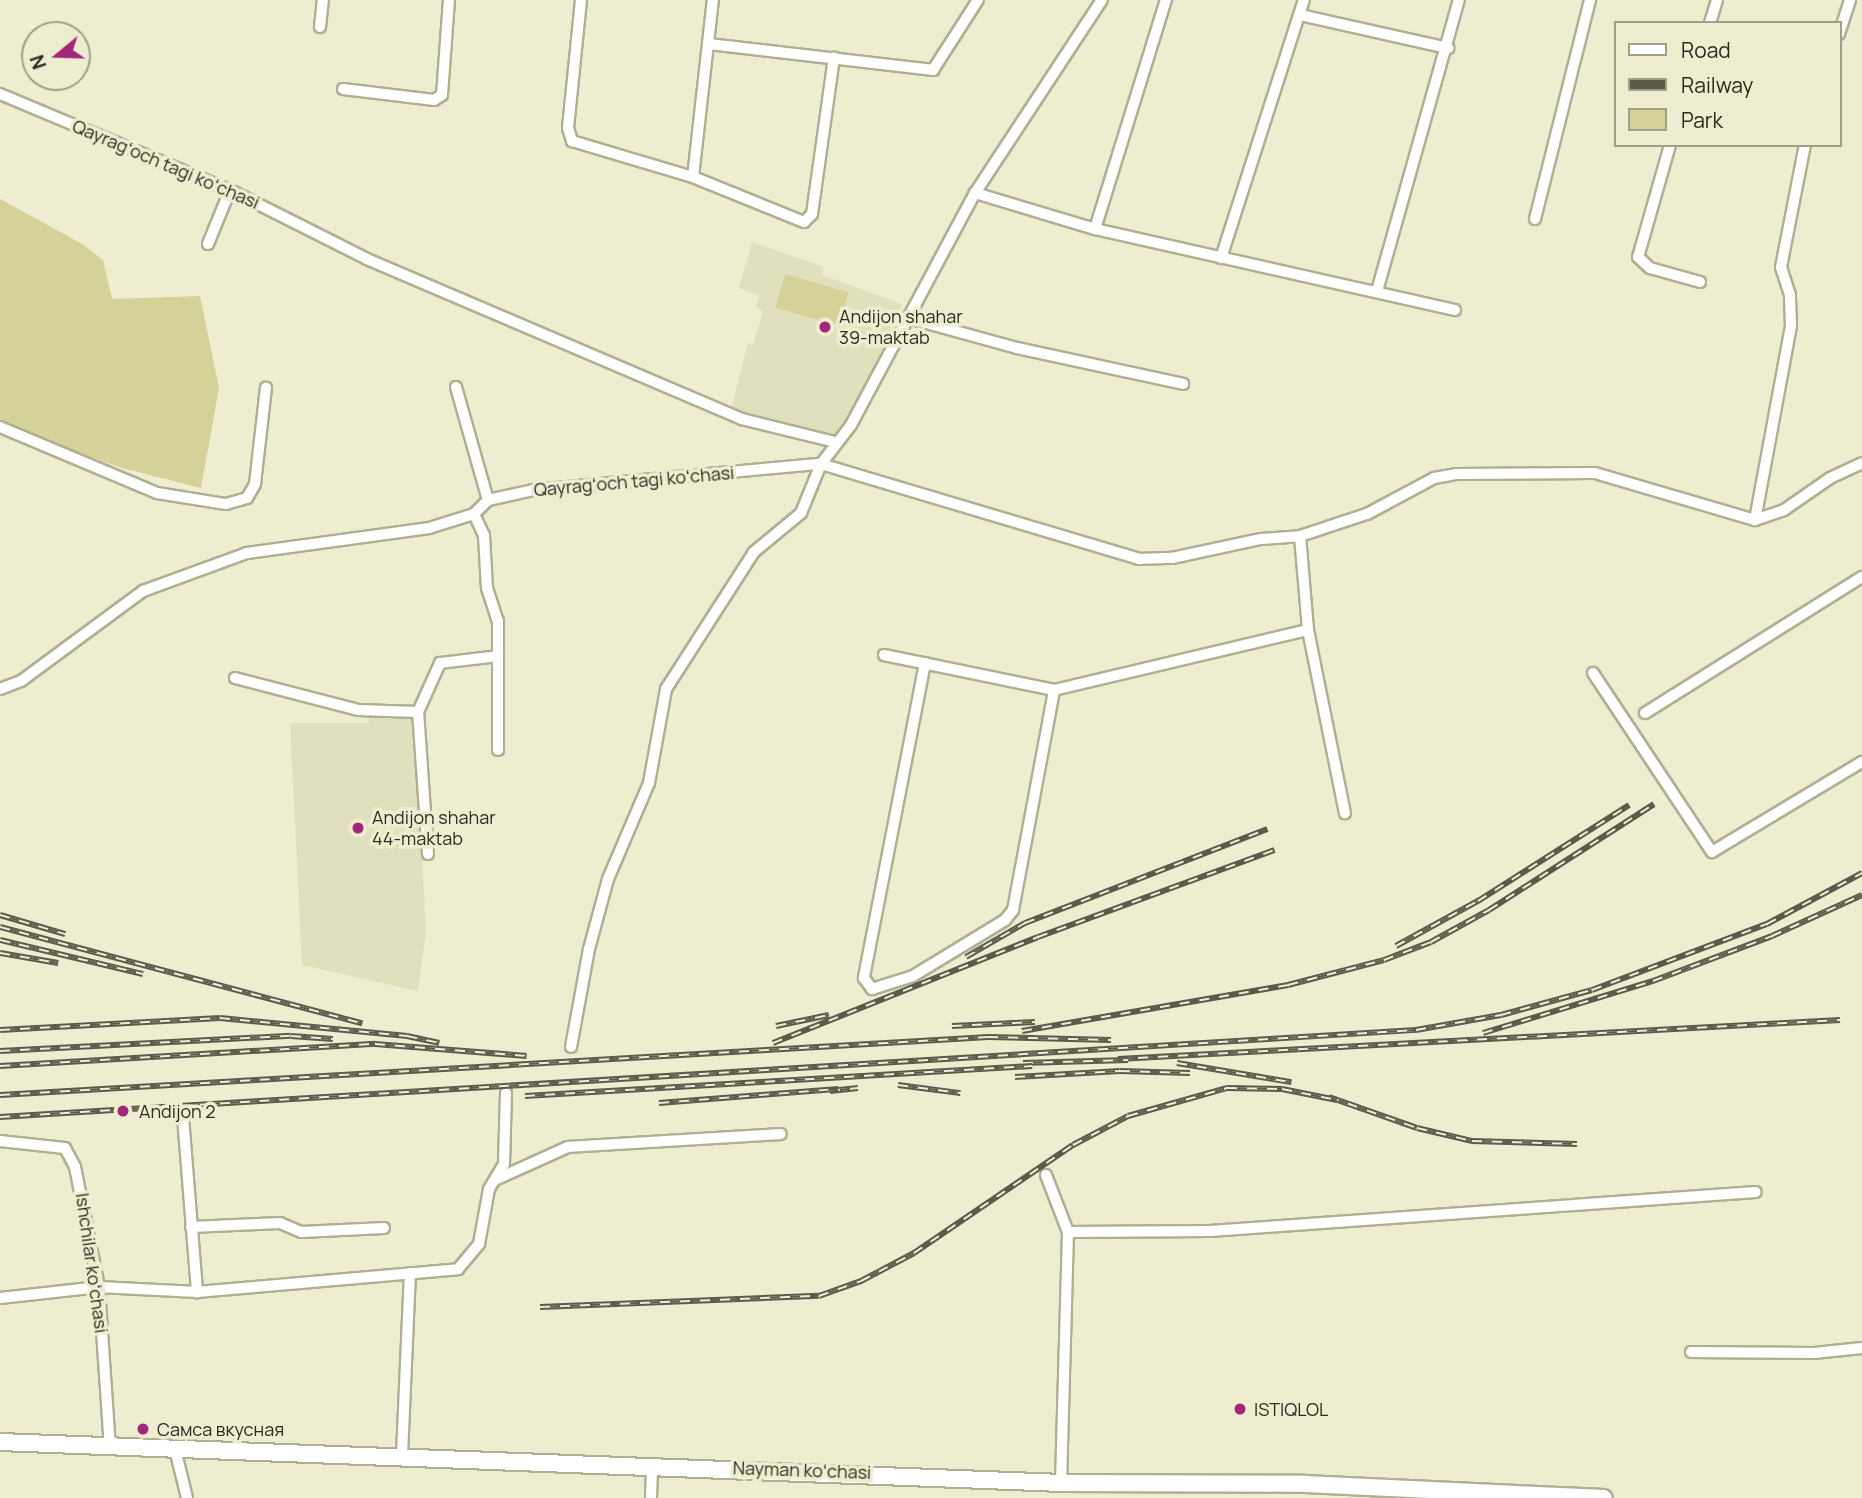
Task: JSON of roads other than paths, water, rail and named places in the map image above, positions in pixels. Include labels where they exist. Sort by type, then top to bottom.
[{"type":"main road","name":"Nayman koʻchasi","points":[[0,1442],[652,1464],[1061,1483],[1172,1491],[1604,1498]]},
{"type":"street","points":[[320,27],[323,0]]},
{"type":"street","points":[[343,89],[434,100],[442,95],[449,0]]},
{"type":"street","points":[[581,0],[568,128],[572,141],[693,177],[807,222],[812,214],[834,58]]},
{"type":"street","points":[[693,177],[713,0]]},
{"type":"street","points":[[709,44],[933,70],[978,0]]},
{"type":"street","points":[[571,1047],[589,949],[608,879],[649,783],[666,689],[754,552],[801,513],[821,464],[835,442],[851,425],[975,193],[1102,0]]},
{"type":"street","points":[[1095,229],[1167,0]]},
{"type":"street","points":[[1221,258],[1304,0]]},
{"type":"street","points":[[1377,291],[1448,48],[1459,0]]},
{"type":"street","points":[[1535,219],[1590,0]]},
{"type":"street","points":[[1711,21],[1717,0]]},
{"type":"street","points":[[1841,28],[1850,0]]},
{"type":"street","points":[[1300,15],[1448,48]]},
{"type":"street","name":"Qayragʻoch tagi koʻchasi","points":[[0,94],[230,190],[367,259],[742,419],[835,442]]},
{"type":"street","points":[[1669,147],[1638,257],[1650,268],[1700,282]]},
{"type":"street","points":[[1805,147],[1782,267],[1790,295],[1791,326],[1755,520],[1784,510],[1830,478],[1862,463]]},
{"type":"street","points":[[208,244],[230,190]]},
{"type":"street","points":[[975,193],[1095,229],[1455,310]]},
{"type":"street","points":[[908,317],[1017,348],[1183,384]]},
{"type":"street","points":[[0,689],[21,681],[143,591],[247,553],[429,528],[474,514],[488,500],[456,387]]},
{"type":"street","points":[[0,427],[157,494],[226,504],[247,498],[255,484],[266,388]]},
{"type":"street","name":"Qayragʻoch tagi koʻchasi","points":[[488,500],[560,487],[821,464],[1139,559],[1172,558],[1261,539],[1300,536],[1367,514],[1434,478],[1456,474],[1595,472],[1755,520]]},
{"type":"street","points":[[474,514],[484,535],[487,588],[498,621],[498,750]]},
{"type":"street","points":[[1300,536],[1308,630],[1345,813]]},
{"type":"street","points":[[1645,713],[1862,577]]},
{"type":"street","points":[[884,655],[1054,690],[1308,630]]},
{"type":"street","points":[[428,854],[418,712],[440,663],[498,656]]},
{"type":"street","points":[[925,663],[864,978],[872,989],[913,976],[1005,920],[1013,910],[1054,690]]},
{"type":"street","points":[[1593,673],[1712,852],[1862,762]]},
{"type":"street","points":[[235,678],[359,710],[418,712]]},
{"type":"street","points":[[0,1298],[99,1287],[197,1292],[458,1269],[480,1244],[489,1189],[497,1179],[508,1150],[506,1093]]},
{"type":"street","points":[[183,1117],[197,1292]]},
{"type":"street","points":[[497,1179],[568,1147],[781,1134]]},
{"type":"street","name":"Ishchilar koʻchasi","points":[[0,1141],[65,1148],[83,1189],[99,1287],[110,1447]]},
{"type":"street","points":[[1046,1175],[1068,1233],[1061,1483]]},
{"type":"street","points":[[1068,1233],[1210,1231],[1756,1192]]},
{"type":"street","points":[[191,1227],[280,1223],[301,1232],[384,1228]]},
{"type":"street","points":[[402,1455],[410,1273]]},
{"type":"street","points":[[1690,1352],[1814,1353],[1862,1348]]},
{"type":"street","points":[[176,1449],[187,1498]]},
{"type":"street","points":[[651,1498],[652,1464]]},
{"type":"railway","points":[[1022,1031],[1288,985],[1384,960],[1431,942],[1489,910],[1654,804]]},
{"type":"railway","points":[[1396,946],[1478,901],[1629,805]]},
{"type":"railway","points":[[966,957],[1025,923],[1267,829]]},
{"type":"railway","points":[[773,1043],[1038,937],[1275,850]]},
{"type":"railway","points":[[0,1117],[1416,1030],[1501,1015],[1592,990],[1767,924],[1862,873]]},
{"type":"railway","points":[[1483,1033],[1653,981],[1772,936],[1862,895]]},
{"type":"railway","points":[[0,915],[65,934]]},
{"type":"railway","points":[[0,927],[362,1023]]},
{"type":"railway","points":[[0,940],[143,974]]},
{"type":"railway","points":[[0,953],[58,963]]},
{"type":"railway","points":[[776,1026],[829,1015]]},
{"type":"railway","points":[[0,1030],[220,1018],[407,1036],[439,1043]]},
{"type":"railway","points":[[1118,1059],[1840,1020]]},
{"type":"railway","points":[[952,1026],[1035,1022]]},
{"type":"railway","points":[[0,1051],[291,1036],[333,1039]]},
{"type":"railway","points":[[0,1095],[988,1037],[1111,1040]]},
{"type":"railway","points":[[0,1066],[375,1044],[527,1056]]},
{"type":"railway","points":[[1023,1063],[1128,1060]]},
{"type":"railway","points":[[1177,1063],[1291,1082]]},
{"type":"railway","points":[[525,1096],[1032,1066]]},
{"type":"railway","points":[[1015,1077],[1120,1071],[1190,1073]]},
{"type":"railway","points":[[898,1085],[960,1093]]},
{"type":"railway","points":[[830,1091],[858,1088]]},
{"type":"railway","points":[[540,1307],[819,1296],[861,1281],[914,1253],[1073,1145],[1128,1116],[1227,1088],[1282,1089],[1337,1100]]},
{"type":"railway","points":[[659,1103],[838,1089]]},
{"type":"railway","points":[[1329,1097],[1417,1128],[1472,1141],[1577,1144]]},
{"type":"place","name":"Andijon shahar 39-maktab","points":[[825,327]]},
{"type":"place","name":"Andijon shahar 44-maktab","points":[[358,828]]},
{"type":"place","name":"Andijon 2","points":[[123,1111]]},
{"type":"place","name":"ISTIQLOL","points":[[1240,1409]]},
{"type":"place","name":"Самса вкусная","points":[[143,1429]]}]
